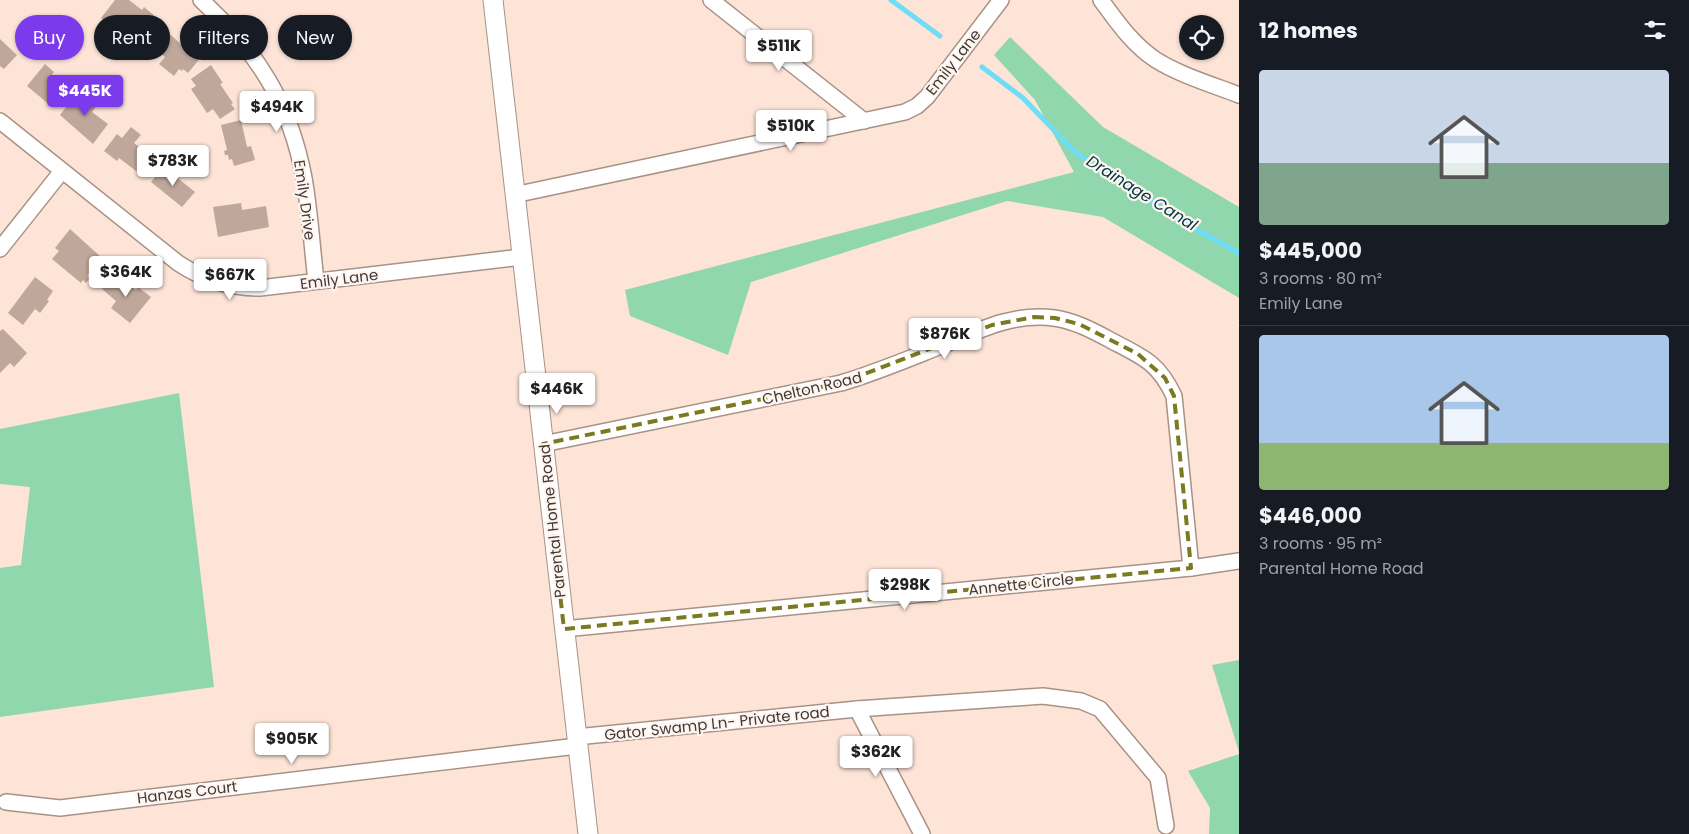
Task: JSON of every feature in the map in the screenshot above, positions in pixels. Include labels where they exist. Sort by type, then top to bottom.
[{"type":"street","name":"Emily Drive","points":[[201,0],[237,36],[256,59],[285,111],[296,143],[304,179],[316,281]]},
{"type":"street","name":"Parental Home Road","points":[[493,0],[588,834]]},
{"type":"street","points":[[712,0],[864,121]]},
{"type":"street","name":"Emily Lane","points":[[514,195],[906,112],[917,106],[927,97],[1001,0]]},
{"type":"street","points":[[1101,0],[1127,35],[1156,60],[1171,68],[1239,95]]},
{"type":"street","name":"Emily Lane","points":[[0,121],[178,262],[205,279],[240,288],[260,288],[522,257]]},
{"type":"street","points":[[0,250],[62,171]]},
{"type":"street","name":"Chelton Road","points":[[543,444],[842,383],[867,375],[992,325],[1034,316],[1055,318],[1079,324],[1138,354],[1166,378],[1174,396],[1191,568]]},
{"type":"street","name":"Annette Circle","points":[[564,629],[1191,568],[1239,561]]},
{"type":"street","name":"Gator Swamp Ln- Private road","points":[[577,741],[857,709],[1043,696],[1081,700],[1100,709],[1158,778],[1166,826]]},
{"type":"street","points":[[857,709],[922,834]]},
{"type":"street","name":"Hanzas Court","points":[[6,802],[60,808],[577,741]]},
{"type":"highlighted area","points":[[1034,317],[1055,318],[1079,324],[1138,354],[1165,378],[1174,396],[1191,568],[564,629],[543,444],[841,383],[992,325]]},
{"type":"green space","points":[[1010,37],[1103,127],[1239,207],[1239,298],[1103,217],[1007,201],[751,282],[728,355],[630,316],[625,290],[1074,172],[1035,100],[994,55]]},
{"type":"green space","points":[[179,393],[214,687],[0,717],[0,568],[21,565],[30,487],[0,484],[0,429]]},
{"type":"green space","points":[[1239,660],[1239,752],[1212,665]]},
{"type":"green space","points":[[1239,754],[1239,834],[1209,834],[1210,808],[1188,771]]},
{"type":"building","points":[[115,0],[129,0],[142,10],[144,7],[154,15],[103,15]]},
{"type":"building","points":[[170,34],[180,43],[180,60],[199,60],[188,73],[183,69],[182,71],[179,69],[174,76],[159,64],[162,60],[170,60]]},
{"type":"building","points":[[0,39],[15,53],[15,57],[4,69],[0,66]]},
{"type":"building","points":[[45,64],[54,72],[50,77],[65,89],[51,106],[27,86]]},
{"type":"building","points":[[211,65],[223,83],[220,84],[235,109],[220,119],[213,109],[207,113],[191,89],[196,86],[191,79]]},
{"type":"building","points":[[89,90],[101,99],[92,112],[108,124],[93,144],[60,115],[74,97],[80,102]]},
{"type":"building","points":[[241,120],[247,147],[251,146],[255,160],[234,166],[232,159],[229,160],[228,155],[225,155],[224,151],[227,150],[221,125]]},
{"type":"building","points":[[131,127],[141,135],[134,143],[153,157],[140,174],[119,158],[117,161],[104,151],[117,134],[122,138]]},
{"type":"building","points":[[164,167],[195,192],[182,207],[151,182]]},
{"type":"building","points":[[241,203],[242,210],[266,206],[269,227],[218,237],[213,207]]},
{"type":"building","points":[[70,229],[102,258],[87,276],[90,278],[86,283],[83,280],[81,283],[52,259],[59,251],[55,248]]},
{"type":"building","points":[[115,274],[136,290],[138,287],[151,297],[130,323],[111,308],[116,301],[102,289]]},
{"type":"building","points":[[35,277],[53,291],[47,300],[49,301],[40,313],[35,309],[23,325],[8,313]]},
{"type":"building","points":[[3,329],[27,353],[14,367],[10,363],[0,373],[0,331]]},
{"type":"waterway","name":"Drainage Canal","points":[[891,0],[940,36]]},
{"type":"waterway","name":"Drainage Canal","points":[[982,67],[1023,98],[1073,150],[1092,164],[1199,231],[1239,253]]}]
